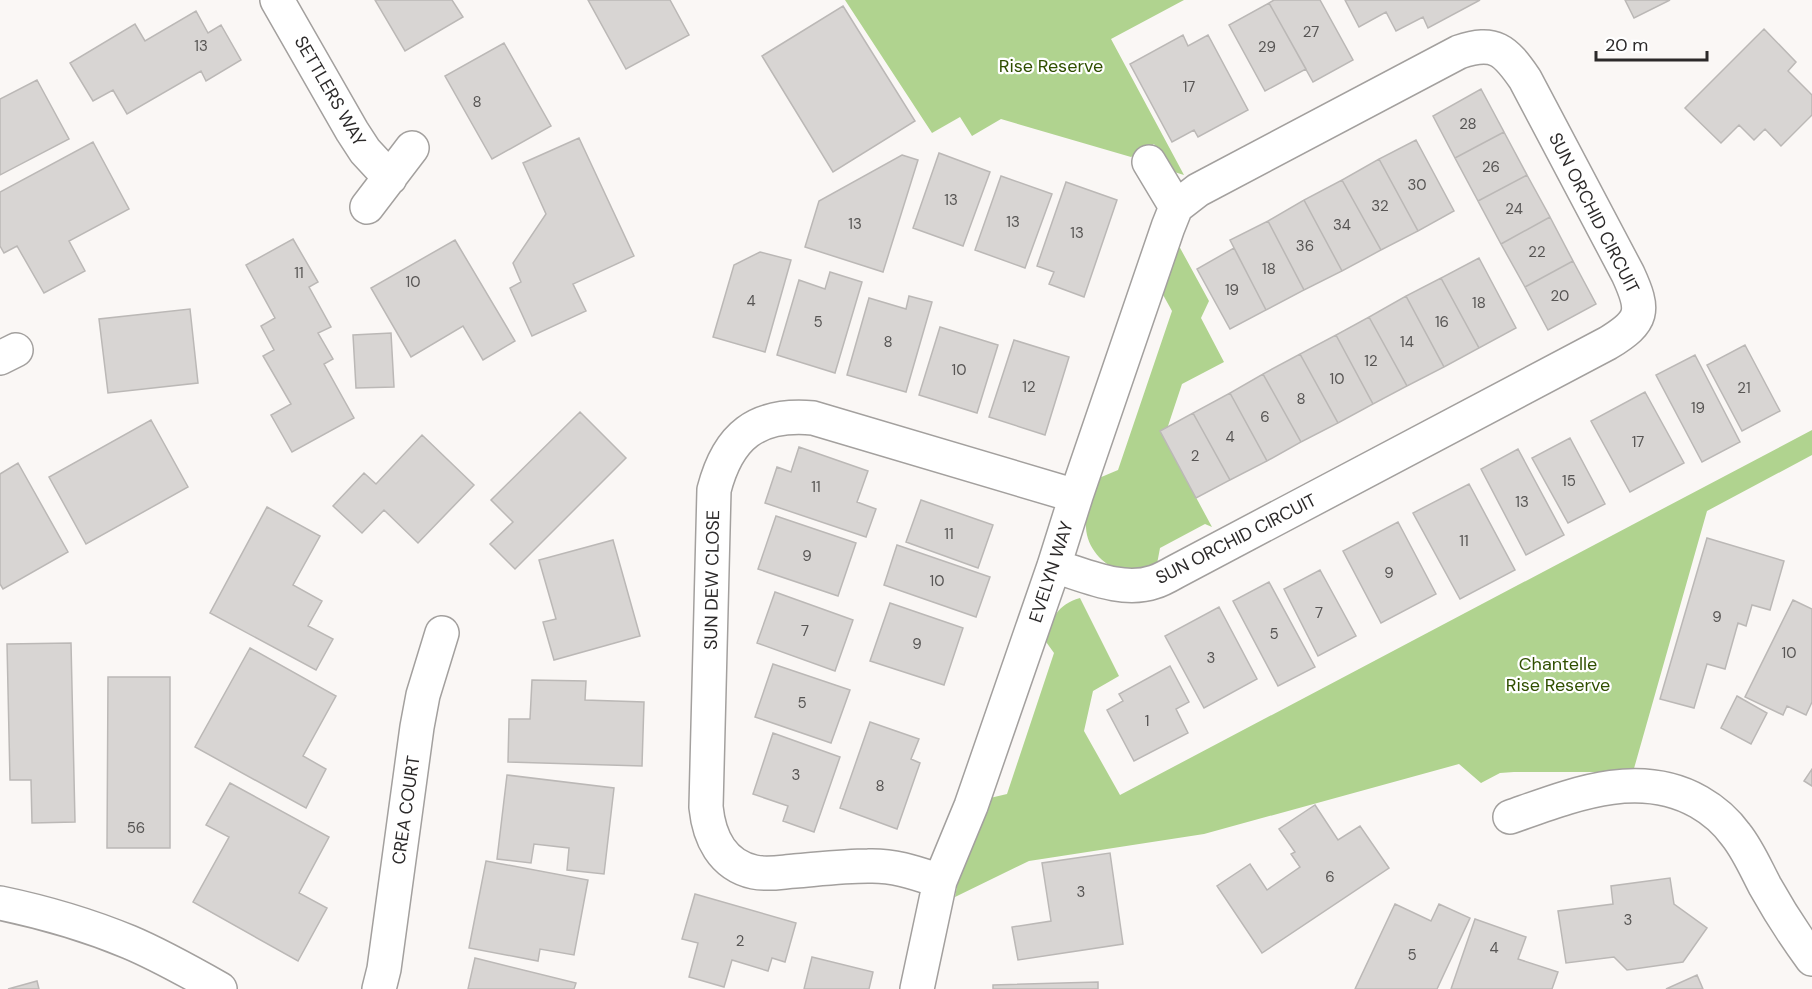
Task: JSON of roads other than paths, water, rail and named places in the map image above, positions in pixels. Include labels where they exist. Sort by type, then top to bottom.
[{"type":"street","name":"SETTLERS WAY","points":[[277,0],[352,131],[365,151],[390,178]]},
{"type":"street","name":"SUN ORCHID CIRCUIT","points":[[1054,566],[1114,584],[1134,586],[1153,583],[1608,343],[1628,329],[1635,322],[1639,313],[1639,303],[1628,274],[1525,79],[1510,58],[1493,48],[1483,46],[1459,52],[1198,190],[1176,207]]},
{"type":"street","points":[[368,207],[412,148]]},
{"type":"street","points":[[1149,162],[1176,207]]},
{"type":"street","name":"EVELYN WAY","points":[[917,989],[940,881],[971,806],[1176,207]]},
{"type":"street","name":"SUN DEW CLOSE","points":[[940,881],[904,869],[885,866],[771,874],[754,872],[741,868],[730,860],[719,849],[712,837],[708,823],[707,783],[714,490],[719,470],[726,455],[746,433],[776,418],[793,416],[813,418],[1076,496]]},
{"type":"street","name":"CREA COURT","points":[[379,989],[384,969],[419,716],[423,694],[442,633]]},
{"type":"street","points":[[1510,818],[1602,788],[1648,785],[1689,796],[1724,820],[1737,835],[1776,905],[1812,960]]},
{"type":"street","points":[[0,903],[65,919],[129,942],[182,967],[220,989]]},
{"type":"park label","name":"Rise Reserve","points":[[1051,66]]},
{"type":"park label","name":"Chantelle Rise Reserve","points":[[1558,674]]}]
